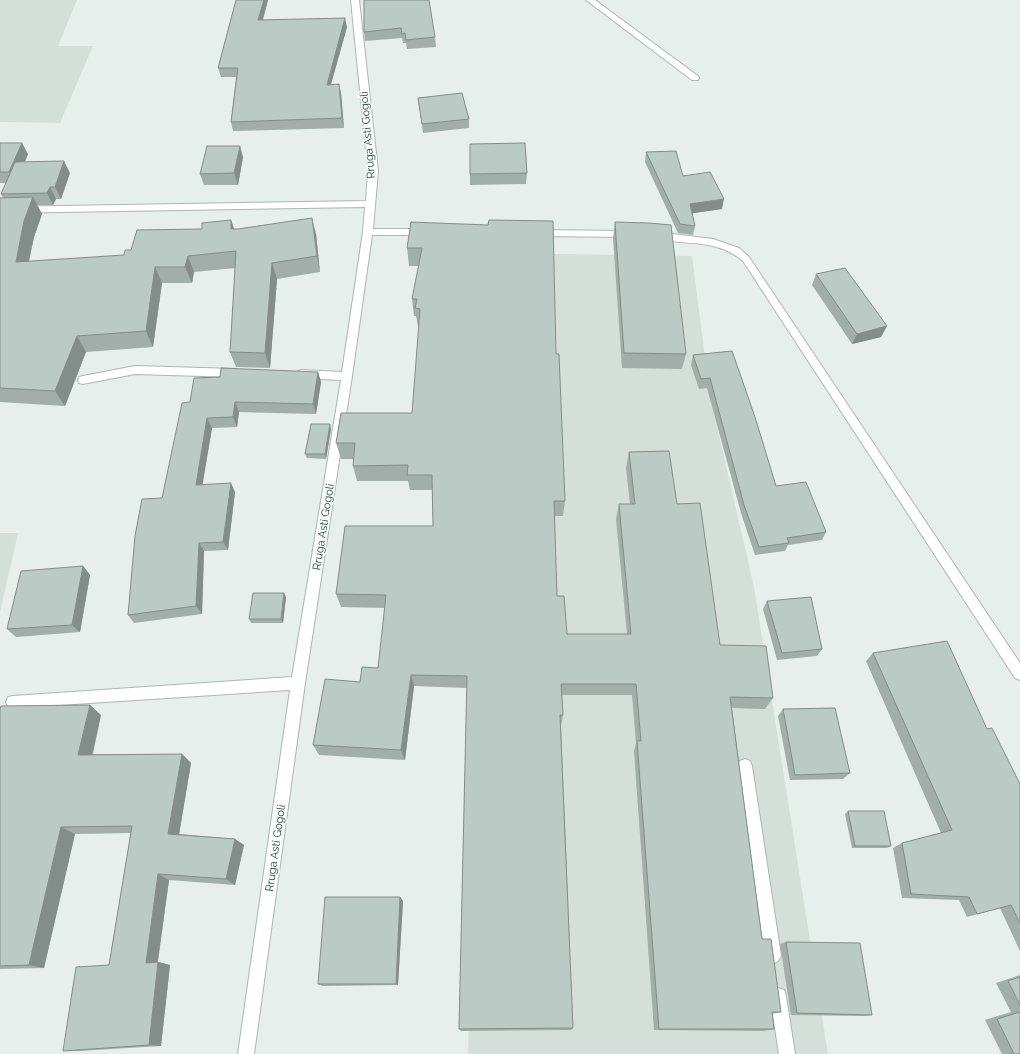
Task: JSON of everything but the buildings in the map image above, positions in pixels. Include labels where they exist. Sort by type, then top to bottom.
[{"type":"street","name":"Rruga Asti Gogoli","points":[[246,1054],[298,683],[347,376],[368,232],[373,171],[355,0]]},
{"type":"street","points":[[590,0],[695,78]]},
{"type":"street","points":[[0,210],[370,204]]},
{"type":"street","points":[[368,232],[439,232]]},
{"type":"street","points":[[526,233],[640,234],[713,242],[736,250],[746,259],[1020,674]]},
{"type":"street","points":[[83,380],[135,370],[245,373]]},
{"type":"street","points":[[292,374],[347,376]]},
{"type":"street","points":[[12,702],[298,683]]},
{"type":"street","points":[[745,766],[774,968]]},
{"type":"street","points":[[777,984],[787,1054]]},
{"type":"shaded area","points":[[0,0],[77,0],[58,46],[93,46],[60,123],[0,122]]},
{"type":"shaded area","points":[[487,253],[692,256],[710,396],[754,587],[828,1054],[468,1054]]},
{"type":"shaded area","points":[[0,533],[18,533],[0,612]]}]
